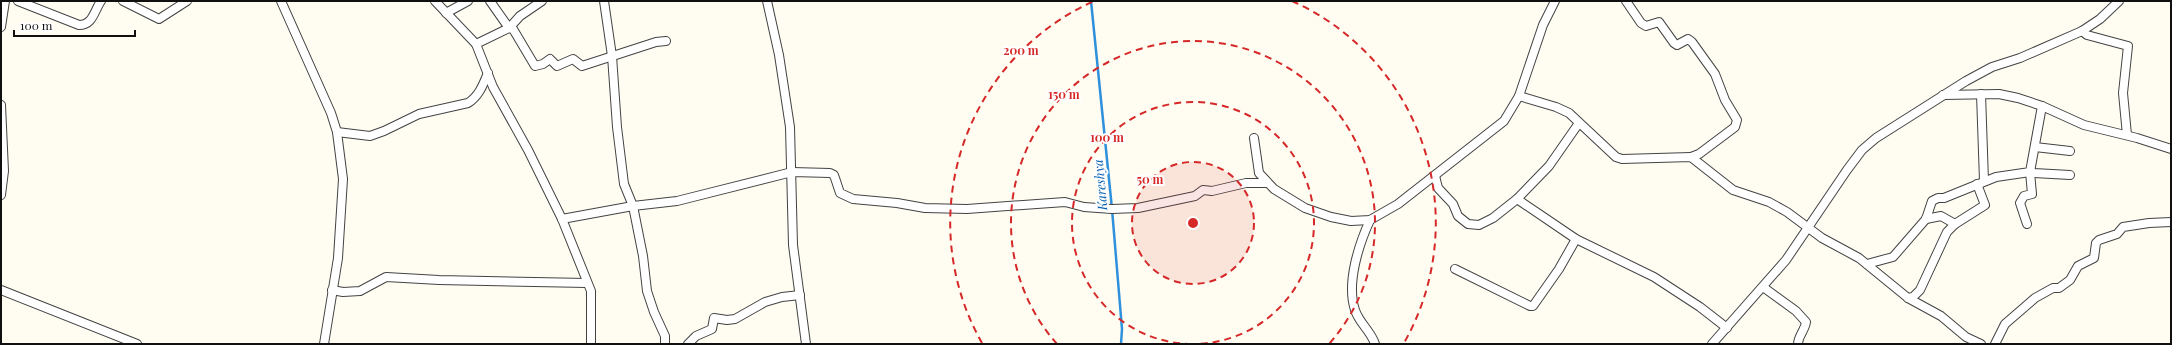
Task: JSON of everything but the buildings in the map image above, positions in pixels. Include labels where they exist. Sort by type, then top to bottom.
[{"type":"street","points":[[1,27],[5,1]]},
{"type":"street","points":[[18,1],[79,25],[88,24],[101,1]]},
{"type":"street","points":[[123,1],[159,19],[186,1]]},
{"type":"street","points":[[281,1],[331,113],[337,132],[343,179],[343,202],[338,258],[324,344]]},
{"type":"street","points":[[435,1],[476,44],[493,87],[528,150],[562,219],[591,291],[591,344]]},
{"type":"street","points":[[446,14],[468,1]]},
{"type":"street","points":[[490,1],[509,28],[513,30],[535,66],[543,64],[550,59],[558,66],[573,60],[582,66],[656,42],[666,41]]},
{"type":"street","points":[[476,44],[509,28],[520,16],[542,1]]},
{"type":"street","points":[[767,1],[779,55],[790,128],[793,245],[806,344]]},
{"type":"street","points":[[1254,138],[1259,173],[1267,183],[1305,208],[1352,221],[1370,220],[1398,204],[1436,176],[1504,121],[1519,96],[1544,25],[1555,1]]},
{"type":"street","points":[[1519,96],[1564,110],[1616,157],[1622,159],[1691,157],[1699,154],[1735,127],[1737,120],[1725,100],[1715,74],[1692,42],[1688,39],[1677,45],[1659,22],[1646,26],[1641,23],[1626,1]]},
{"type":"street","points":[[1712,344],[1763,287],[1808,228],[1862,150],[1891,127],[1942,95],[1992,67],[2020,58],[2082,31],[2100,19],[2118,1]]},
{"type":"street","points":[[607,2],[617,127],[624,184],[633,206],[643,256],[647,291],[654,312],[665,336],[665,344]]},
{"type":"street","points":[[2082,31],[2087,35],[2128,46],[2122,93],[2127,135]]},
{"type":"street","points":[[337,132],[370,136],[384,132],[419,114],[468,103],[474,99],[479,92],[488,73]]},
{"type":"street","points":[[1908,298],[1912,297],[1920,290],[1944,238],[1955,224],[1985,205],[1981,182],[1981,94]]},
{"type":"street","points":[[1942,95],[1999,94],[2042,106],[2084,125],[2127,135],[2171,149]]},
{"type":"street","points":[[1,105],[4,171],[1,195]]},
{"type":"street","points":[[2027,224],[2020,203],[2024,196],[2032,194],[2030,171],[2042,106]]},
{"type":"street","points":[[1436,176],[1438,188],[1454,204],[1458,216],[1468,224],[1479,225],[1493,218],[1517,199],[1549,166],[1579,123]]},
{"type":"street","points":[[2035,147],[2070,151]]},
{"type":"street","points":[[1691,157],[1733,190],[1769,202],[1788,212],[1808,228],[1867,264],[1908,298],[1923,308],[1941,316],[1966,337],[1981,344]]},
{"type":"street","points":[[1867,264],[1893,257],[1926,219],[1932,201],[1996,177],[2030,171],[2034,173],[2070,175]]},
{"type":"street","points":[[562,219],[633,206],[676,201],[792,172],[830,173],[834,175],[840,193],[853,199],[896,203],[925,208],[967,209],[1065,202],[1084,207],[1112,209],[1138,208],[1196,196],[1203,190],[1212,191],[1246,183],[1267,183]]},
{"type":"street","points":[[1517,199],[1576,239],[1654,277],[1700,307],[1727,328]]},
{"type":"street","points":[[1926,219],[1941,216],[1955,224]]},
{"type":"street","points":[[1370,220],[1360,241],[1353,278],[1353,298],[1358,317],[1371,333],[1375,344]]},
{"type":"street","points":[[1995,344],[2005,324],[2035,298],[2053,288],[2059,288],[2070,280],[2078,266],[2094,258],[2096,243],[2098,240],[2117,234],[2123,227],[2149,223],[2171,222]]},
{"type":"street","points":[[1455,269],[1532,306],[1559,269],[1576,239]]},
{"type":"street","points":[[332,290],[343,292],[360,291],[386,277],[439,280],[587,282]]},
{"type":"street","points":[[1763,287],[1796,311],[1806,322],[1805,328],[1798,339],[1798,344]]},
{"type":"street","points":[[1,290],[137,344]]},
{"type":"street","points":[[688,344],[696,336],[712,329],[714,318],[727,320],[735,319],[765,302],[782,296],[800,295]]},
{"type":"waterway","name":"Kareshya","points":[[1091,1],[1112,209],[1122,329],[1121,344]]}]
